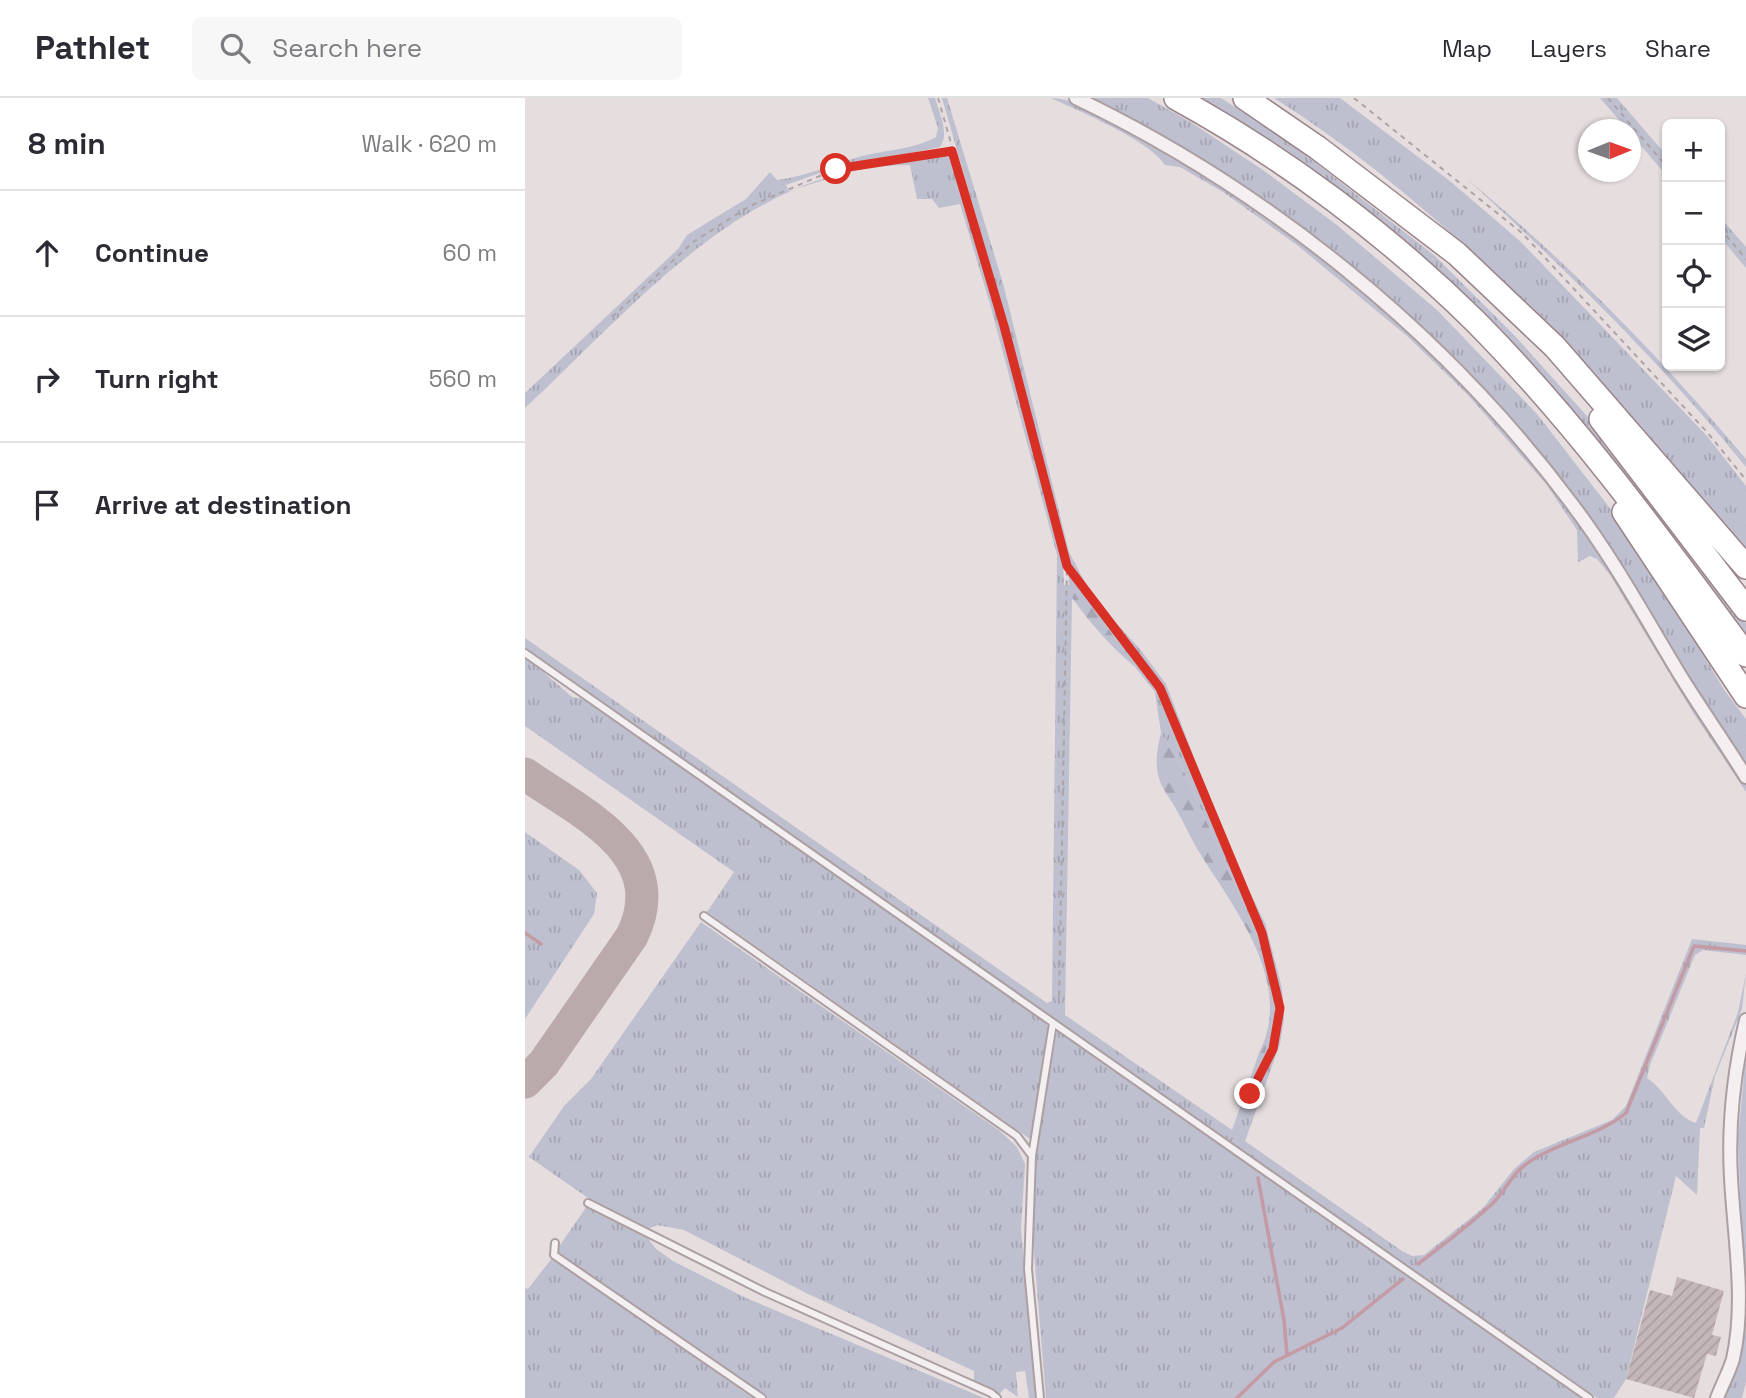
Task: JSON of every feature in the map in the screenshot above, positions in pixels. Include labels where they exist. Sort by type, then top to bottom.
[{"type":"highway","points":[[1176,98],[1299,176],[1415,265],[1476,323],[1568,424],[1656,532],[1746,655]]},
{"type":"highway","points":[[1245,98],[1382,196],[1457,254],[1555,347],[1746,567]]},
{"type":"highway","points":[[1382,196],[1541,345],[1626,450],[1746,609]]},
{"type":"highway","points":[[1568,424],[1684,606],[1746,696]]},
{"type":"street","points":[[1076,98],[1182,154],[1255,204],[1366,288],[1438,353],[1513,430],[1572,504],[1617,569],[1681,677],[1746,777]]},
{"type":"street","points":[[1717,1398],[1733,1357],[1738,1328],[1740,1297],[1730,1176],[1733,1103],[1746,1020]]},
{"type":"lane","points":[[525,653],[1589,1398]]},
{"type":"lane","points":[[704,916],[1017,1136],[1032,1156]]},
{"type":"lane","points":[[1040,1398],[1028,1269],[1032,1156],[1053,1023]]},
{"type":"lane","points":[[588,1203],[765,1292],[997,1398]]},
{"type":"lane","points":[[555,1243],[554,1255],[762,1398]]},
{"type":"path","points":[[938,98],[1004,326],[1067,566],[1059,1004]]},
{"type":"path","points":[[1354,98],[1522,233],[1707,432],[1746,480]]},
{"type":"path","points":[[1608,98],[1662,161]]},
{"type":"path","points":[[611,317],[693,242],[750,206],[836,169],[952,151]]},
{"type":"path","points":[[1725,234],[1746,259]]},
{"type":"path","points":[[1067,566],[1160,688],[1262,933],[1280,1008],[1273,1049],[1250,1094]]},
{"type":"green space","points":[[928,98],[935,98],[944,129],[940,147],[831,169],[786,185],[789,191],[796,189],[745,215],[697,249],[652,287],[525,408],[525,393],[678,249],[687,235],[746,199],[770,172],[777,180],[788,178],[862,156],[928,141],[936,137],[938,128]]},
{"type":"green space","points":[[942,98],[947,98],[1004,287],[1069,552],[1094,599],[1140,649],[1166,684],[1230,852],[1265,923],[1282,988],[1284,1019],[1280,1044],[1245,1141],[1402,1251],[1412,1256],[1424,1255],[1483,1208],[1514,1169],[1534,1152],[1612,1120],[1626,1106],[1692,939],[1746,945],[1746,955],[1703,950],[1695,955],[1650,1065],[1647,1078],[1682,1115],[1696,1123],[1738,1012],[1746,973],[1742,1009],[1715,1076],[1704,1128],[1700,1128],[1697,1195],[1676,1176],[1626,1379],[1614,1398],[1597,1398],[525,649],[525,638],[1047,1003],[1052,1001],[1057,555],[990,304],[960,204],[939,208],[932,199],[917,199],[910,165],[853,171],[872,165],[950,154],[958,172],[976,236],[1063,563],[1064,585],[1069,585],[1068,562],[999,296]],"holes":[[[1076,590],[1082,591],[1115,638],[1137,661],[1135,667],[1155,692],[1161,733],[1183,769],[1263,947],[1275,1013],[1265,1053],[1259,1053],[1232,1130],[1065,1015],[1072,598]]]},
{"type":"green space","points":[[1051,98],[1077,104],[1121,126],[1218,183],[1275,221],[1330,263],[1436,356],[1530,458],[1571,511],[1617,577],[1746,783],[1746,792],[1692,711],[1610,575],[1597,559],[1590,556],[1578,562],[1577,530],[1546,484],[1467,394],[1407,336],[1297,245],[1223,192],[1180,167],[1165,165],[1156,155],[1129,136]]},
{"type":"green space","points":[[1085,98],[1148,98],[1192,123],[1263,170],[1337,225],[1437,310],[1537,414],[1630,534],[1725,691],[1746,719],[1746,763],[1677,662],[1595,526],[1517,428],[1368,282]]},
{"type":"green space","points":[[1202,98],[1221,98],[1289,142],[1434,255],[1514,335],[1586,415],[1746,623],[1746,640],[1578,422],[1282,151]]},
{"type":"green space","points":[[1274,98],[1340,98],[1450,181],[1521,242],[1707,436],[1746,486],[1746,552],[1640,427],[1528,306],[1407,195],[1342,144]]},
{"type":"green space","points":[[1600,98],[1617,98],[1635,119],[1618,119]]},
{"type":"green space","points":[[1641,126],[1662,150],[1662,170],[1641,146]]},
{"type":"green space","points":[[1467,179],[1578,278],[1647,348],[1662,365],[1662,370],[1612,318]]},
{"type":"green space","points":[[1725,223],[1746,247],[1746,268],[1725,243]]},
{"type":"green space","points":[[1663,371],[1668,371],[1714,422],[1746,459],[1746,467],[1715,429]]},
{"type":"green space","points":[[1076,590],[1082,591],[1115,638],[1137,661],[1135,667],[1079,608],[1072,598]]},
{"type":"green space","points":[[525,656],[572,697],[585,699],[1046,1022],[1049,1033],[1033,1141],[707,912],[734,872],[525,726]]},
{"type":"green space","points":[[1161,733],[1183,769],[1263,947],[1275,1013],[1265,1053],[1259,1053],[1268,1026],[1270,999],[1265,971],[1241,919],[1161,784],[1157,751]]},
{"type":"green space","points":[[525,832],[579,870],[597,893],[594,914],[525,1019]]},
{"type":"green space","points":[[701,922],[1000,1131],[1017,1147],[1025,1164],[1021,1229],[1036,1398],[1029,1398],[1025,1371],[1016,1372],[1018,1397],[1005,1388],[999,1395],[974,1381],[974,1371],[808,1294],[684,1230],[657,1225],[648,1229],[591,1200],[529,1157],[564,1106],[591,1079]]},
{"type":"green space","points":[[1057,1030],[1583,1398],[1046,1398],[1032,1228],[1036,1154]]},
{"type":"green space","points":[[1746,1053],[1746,1382],[1742,1398],[1723,1398],[1738,1357],[1745,1322],[1738,1139]]},
{"type":"green space","points":[[587,1206],[647,1237],[655,1248],[673,1261],[746,1298],[984,1398],[767,1398],[556,1251]]},
{"type":"green space","points":[[552,1258],[753,1398],[525,1398],[525,1288],[528,1289]]},
{"type":"building","points":[[1677,1277],[1724,1291],[1712,1335],[1721,1337],[1716,1356],[1707,1354],[1694,1398],[1626,1379],[1650,1290],[1672,1296]]},
{"type":"waterway","points":[[525,933],[541,944]]},
{"type":"waterway","points":[[1418,1264],[1498,1198],[1525,1165],[1602,1128],[1626,1113],[1694,946],[1746,951]]},
{"type":"waterway","points":[[1258,1178],[1284,1320],[1287,1355]]},
{"type":"waterway","points":[[1237,1398],[1274,1362],[1342,1328],[1403,1279]]},
{"type":"taxiway","points":[[525,774],[594,821],[615,839],[631,859],[640,881],[641,907],[632,936],[544,1063],[525,1082]]},
{"type":"route","points":[[836,169],[952,151],[1004,326],[1067,566],[1160,688],[1262,933],[1280,1008],[1273,1049],[1250,1094]]}]
